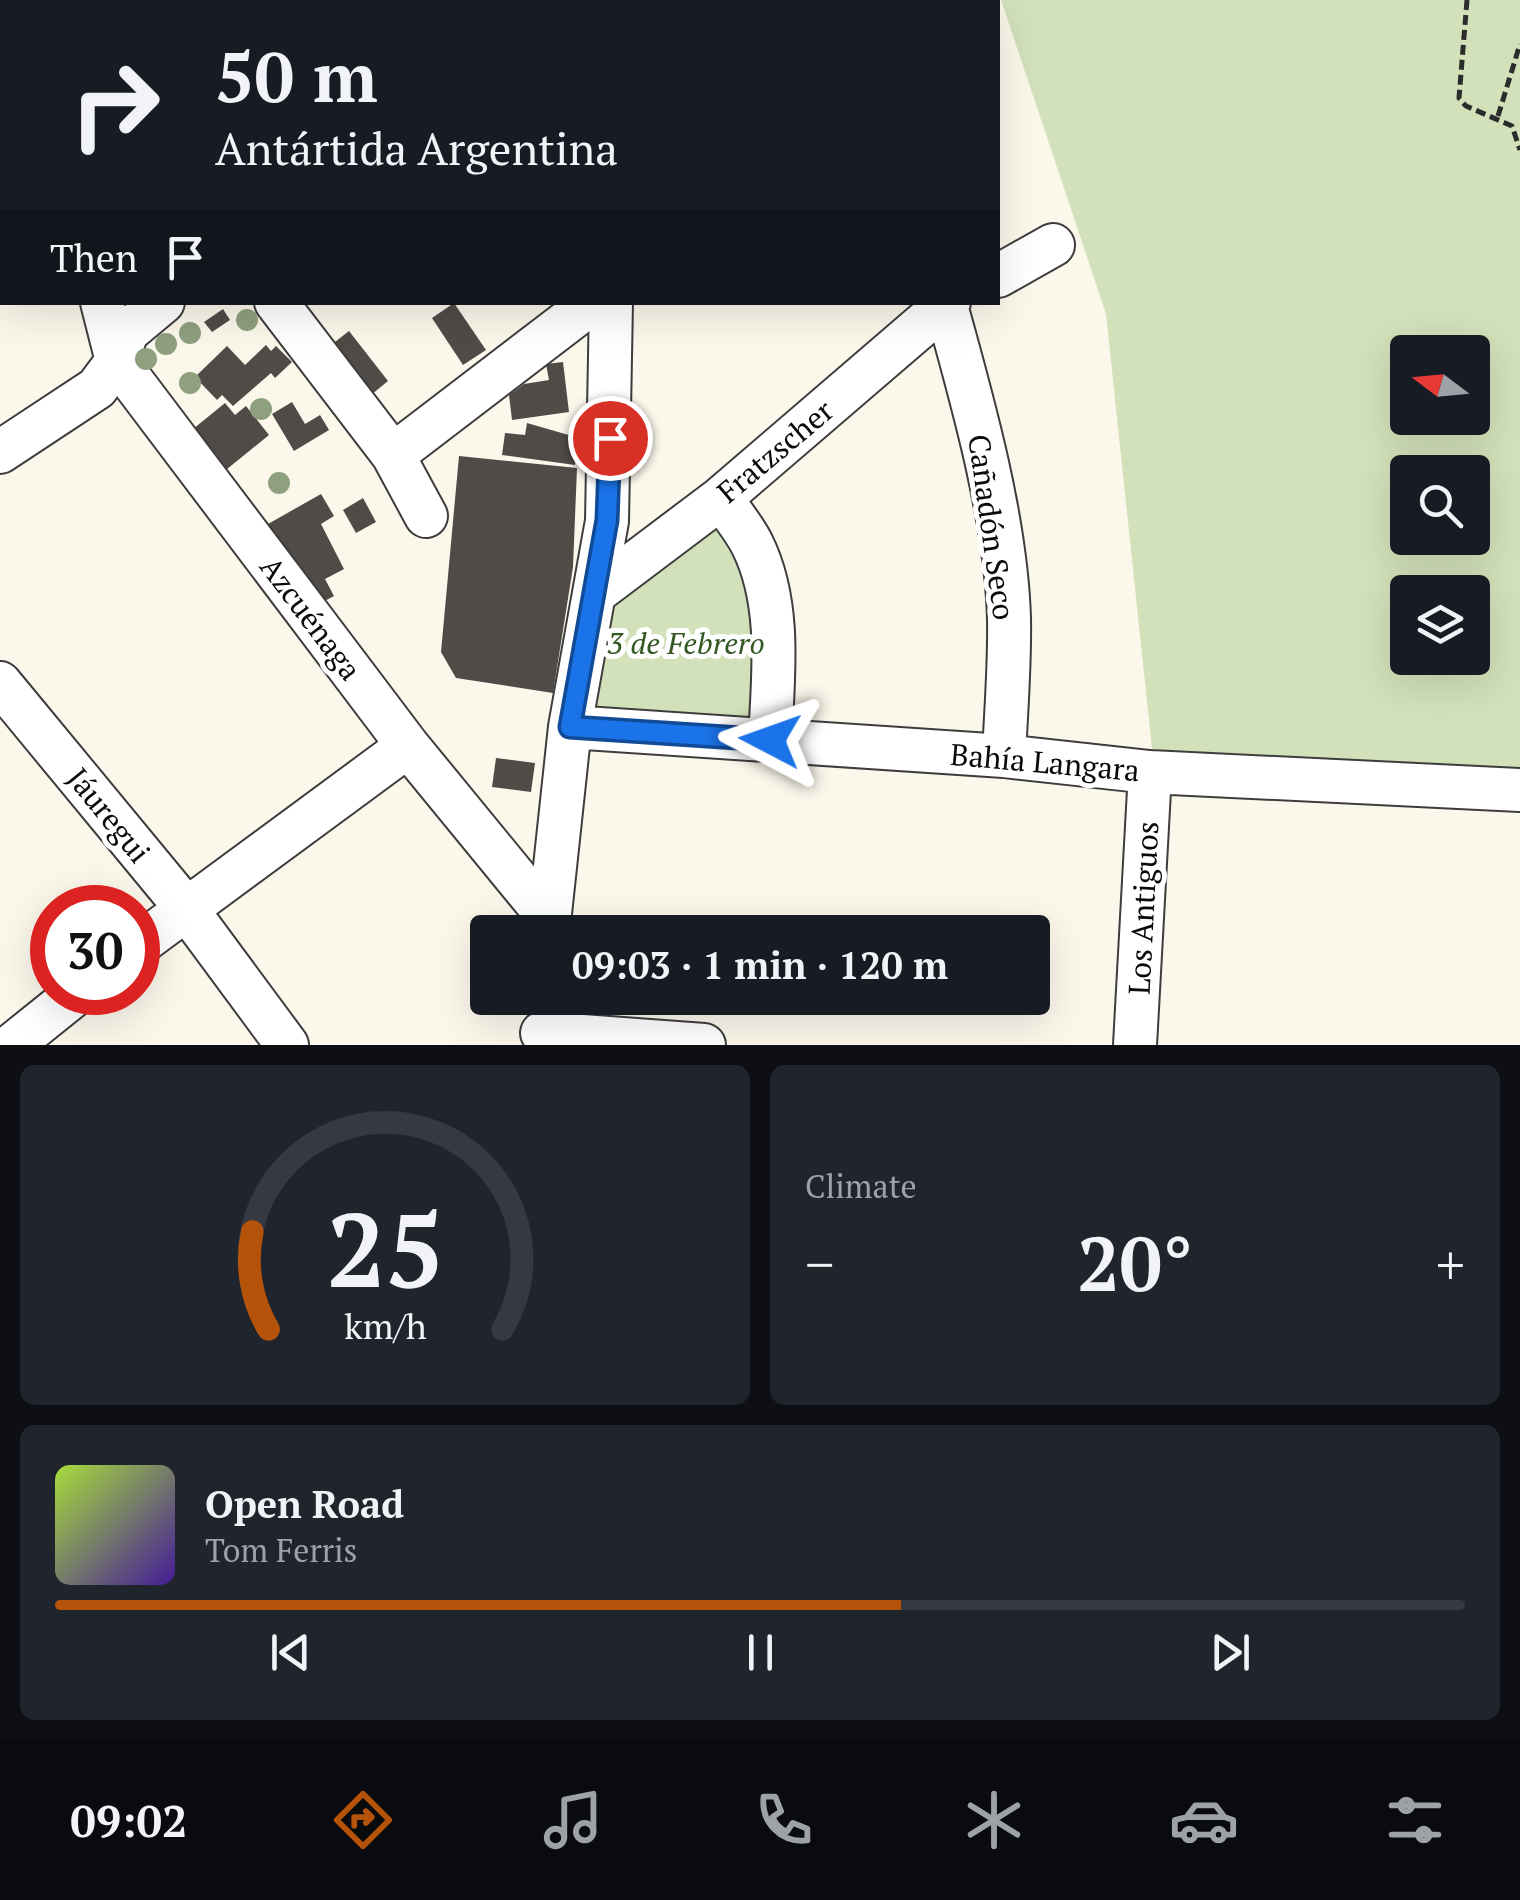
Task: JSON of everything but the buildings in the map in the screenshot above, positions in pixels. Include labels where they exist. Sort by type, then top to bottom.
[{"type":"street","points":[[1000,275],[1053,246]]},
{"type":"street","name":"Azcuénaga","points":[[103,305],[117,361],[540,915]]},
{"type":"street","points":[[0,452],[96,388],[117,361],[127,332],[159,305]]},
{"type":"street","points":[[278,305],[393,455],[426,516]]},
{"type":"street","points":[[393,455],[589,305]]},
{"type":"street","points":[[549,915],[570,727],[607,520],[611,305]]},
{"type":"street","name":"Fratzscher","points":[[595,593],[721,498],[945,305]]},
{"type":"street","name":"Cañadón Seco","points":[[948,305],[978,423],[1002,559],[1009,616],[1004,756]]},
{"type":"street","points":[[721,498],[752,543],[769,600],[774,659],[770,740]]},
{"type":"street","name":"Jáuregui","points":[[0,683],[185,908],[288,1045]]},
{"type":"street","name":"Bahía Langara","points":[[570,727],[1004,756],[1150,772],[1520,790]]},
{"type":"street","points":[[160,928],[408,746]]},
{"type":"street","name":"Los Antiguos","points":[[1135,1045],[1150,772]]},
{"type":"street","points":[[12,1045],[49,1015]]},
{"type":"street","points":[[542,1025],[704,1045]]},
{"type":"path","points":[[1467,0],[1458,98],[1512,126],[1520,150]]},
{"type":"path","points":[[1498,116],[1520,44]]},
{"type":"green space","points":[[1001,0],[1520,0],[1520,771],[1153,758],[1106,314]]},
{"type":"green space","name":"3 de Febrero","points":[[718,524],[744,573],[756,619],[758,721],[596,711],[614,604]]},
{"type":"route","points":[[610,438],[607,520],[570,727],[770,740]]}]
